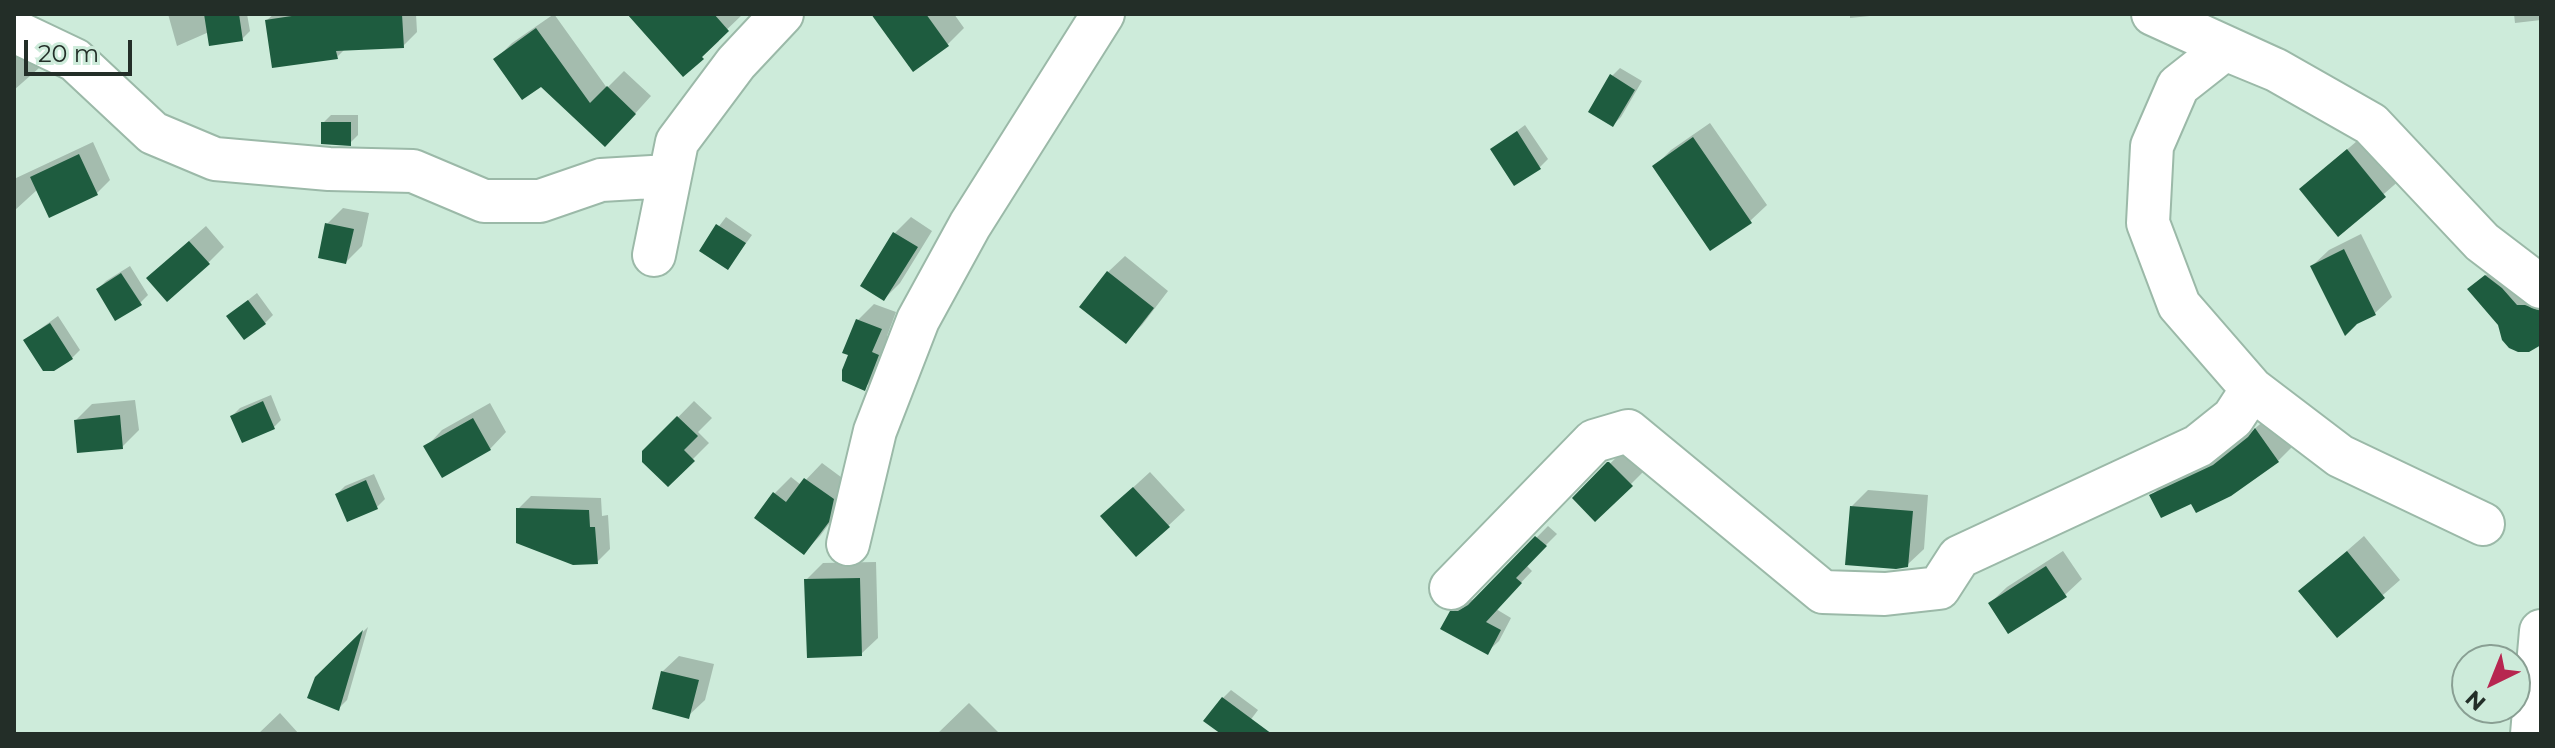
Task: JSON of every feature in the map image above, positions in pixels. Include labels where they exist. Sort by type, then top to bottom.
[{"type":"street","points":[[654,255],[677,142],[736,63],[782,14]]},
{"type":"street","points":[[848,544],[875,431],[918,320],[970,225],[1103,14]]},
{"type":"street","points":[[2153,14],[2276,70],[2371,124],[2482,242],[2541,287]]},
{"type":"street","points":[[14,31],[75,60],[153,133],[215,159],[329,169],[413,171],[484,201],[540,201],[601,180],[669,176]]},
{"type":"street","points":[[2276,70],[2225,49],[2178,86],[2152,146],[2148,223],[2179,305],[2252,389],[2340,456],[2483,524]]},
{"type":"street","points":[[1451,588],[1594,441],[1628,431],[1823,592],[1885,594],[1939,588],[1959,557],[2198,446],[2233,418],[2252,389]]},
{"type":"street","points":[[2532,734],[2541,631]]},
{"type":"building","points":[[204,14],[239,14],[243,41],[209,46]]},
{"type":"building","points":[[305,14],[402,14],[404,48],[336,51],[338,59],[272,68],[265,20]]},
{"type":"building","points":[[627,14],[714,14],[729,31],[683,77]]},
{"type":"building","points":[[871,14],[926,14],[949,46],[913,72]]},
{"type":"building","points":[[536,28],[590,103],[607,86],[636,114],[605,147],[541,87],[522,100],[493,59]]},
{"type":"building","points":[[1610,74],[1635,90],[1613,127],[1588,112]]},
{"type":"building","points":[[321,122],[351,122],[351,146],[321,144]]},
{"type":"building","points":[[1517,131],[1541,169],[1514,186],[1490,149]]},
{"type":"building","points":[[1693,137],[1752,223],[1710,251],[1652,166]]},
{"type":"building","points":[[2347,149],[2386,197],[2338,237],[2299,189]]},
{"type":"building","points":[[79,154],[98,195],[49,218],[30,177]]},
{"type":"building","points":[[325,223],[354,229],[346,264],[318,258]]},
{"type":"building","points":[[716,224],[746,243],[728,270],[699,251]]},
{"type":"building","points":[[893,232],[918,247],[884,301],[860,286]]},
{"type":"building","points":[[189,241],[210,264],[167,302],[146,278]]},
{"type":"building","points":[[2344,249],[2376,315],[2357,324],[2345,336],[2310,266]]},
{"type":"building","points":[[1107,271],[1154,308],[1126,344],[1079,307]]},
{"type":"building","points":[[121,273],[142,305],[115,321],[96,289]]},
{"type":"building","points":[[2485,275],[2517,305],[2541,311],[2541,345],[2529,352],[2518,352],[2502,340],[2498,325],[2467,289]]},
{"type":"building","points":[[248,300],[266,324],[244,340],[226,316]]},
{"type":"building","points":[[856,319],[882,329],[872,352],[879,355],[865,391],[842,381],[842,370],[848,355],[842,353]]},
{"type":"building","points":[[50,323],[73,359],[54,371],[43,371],[23,340]]},
{"type":"building","points":[[263,401],[275,429],[242,443],[230,416]]},
{"type":"building","points":[[120,415],[123,449],[77,453],[74,420]]},
{"type":"building","points":[[677,416],[698,436],[684,450],[695,461],[668,487],[642,462],[642,451]]},
{"type":"building","points":[[473,418],[491,450],[442,478],[423,446]]},
{"type":"building","points":[[2255,428],[2279,462],[2231,496],[2196,513],[2191,504],[2161,518],[2149,495],[2213,465]]},
{"type":"building","points":[[1607,462],[1633,486],[1595,522],[1572,498]]},
{"type":"building","points":[[804,478],[834,499],[829,522],[804,555],[754,518],[773,492],[786,502]]},
{"type":"building","points":[[366,480],[378,509],[347,522],[335,494]]},
{"type":"building","points":[[1133,487],[1170,527],[1136,557],[1100,516]]},
{"type":"building","points":[[1850,506],[1913,511],[1908,567],[1845,565]]},
{"type":"building","points":[[516,508],[589,510],[590,527],[595,527],[598,564],[573,565],[516,543]]},
{"type":"building","points":[[1535,536],[1547,546],[1516,578],[1522,583],[1486,622],[1501,630],[1488,655],[1440,629],[1450,611],[1458,611],[1468,605]]},
{"type":"building","points":[[2347,551],[2385,598],[2337,638],[2298,591]]},
{"type":"building","points":[[2046,566],[2067,597],[2008,634],[1988,603]]},
{"type":"building","points":[[860,578],[862,656],[807,658],[804,579]]},
{"type":"building","points":[[363,630],[339,711],[307,698],[315,677]]},
{"type":"building","points":[[661,671],[699,680],[689,719],[652,709]]},
{"type":"building","points":[[1222,697],[1272,734],[1221,734],[1203,721]]}]
